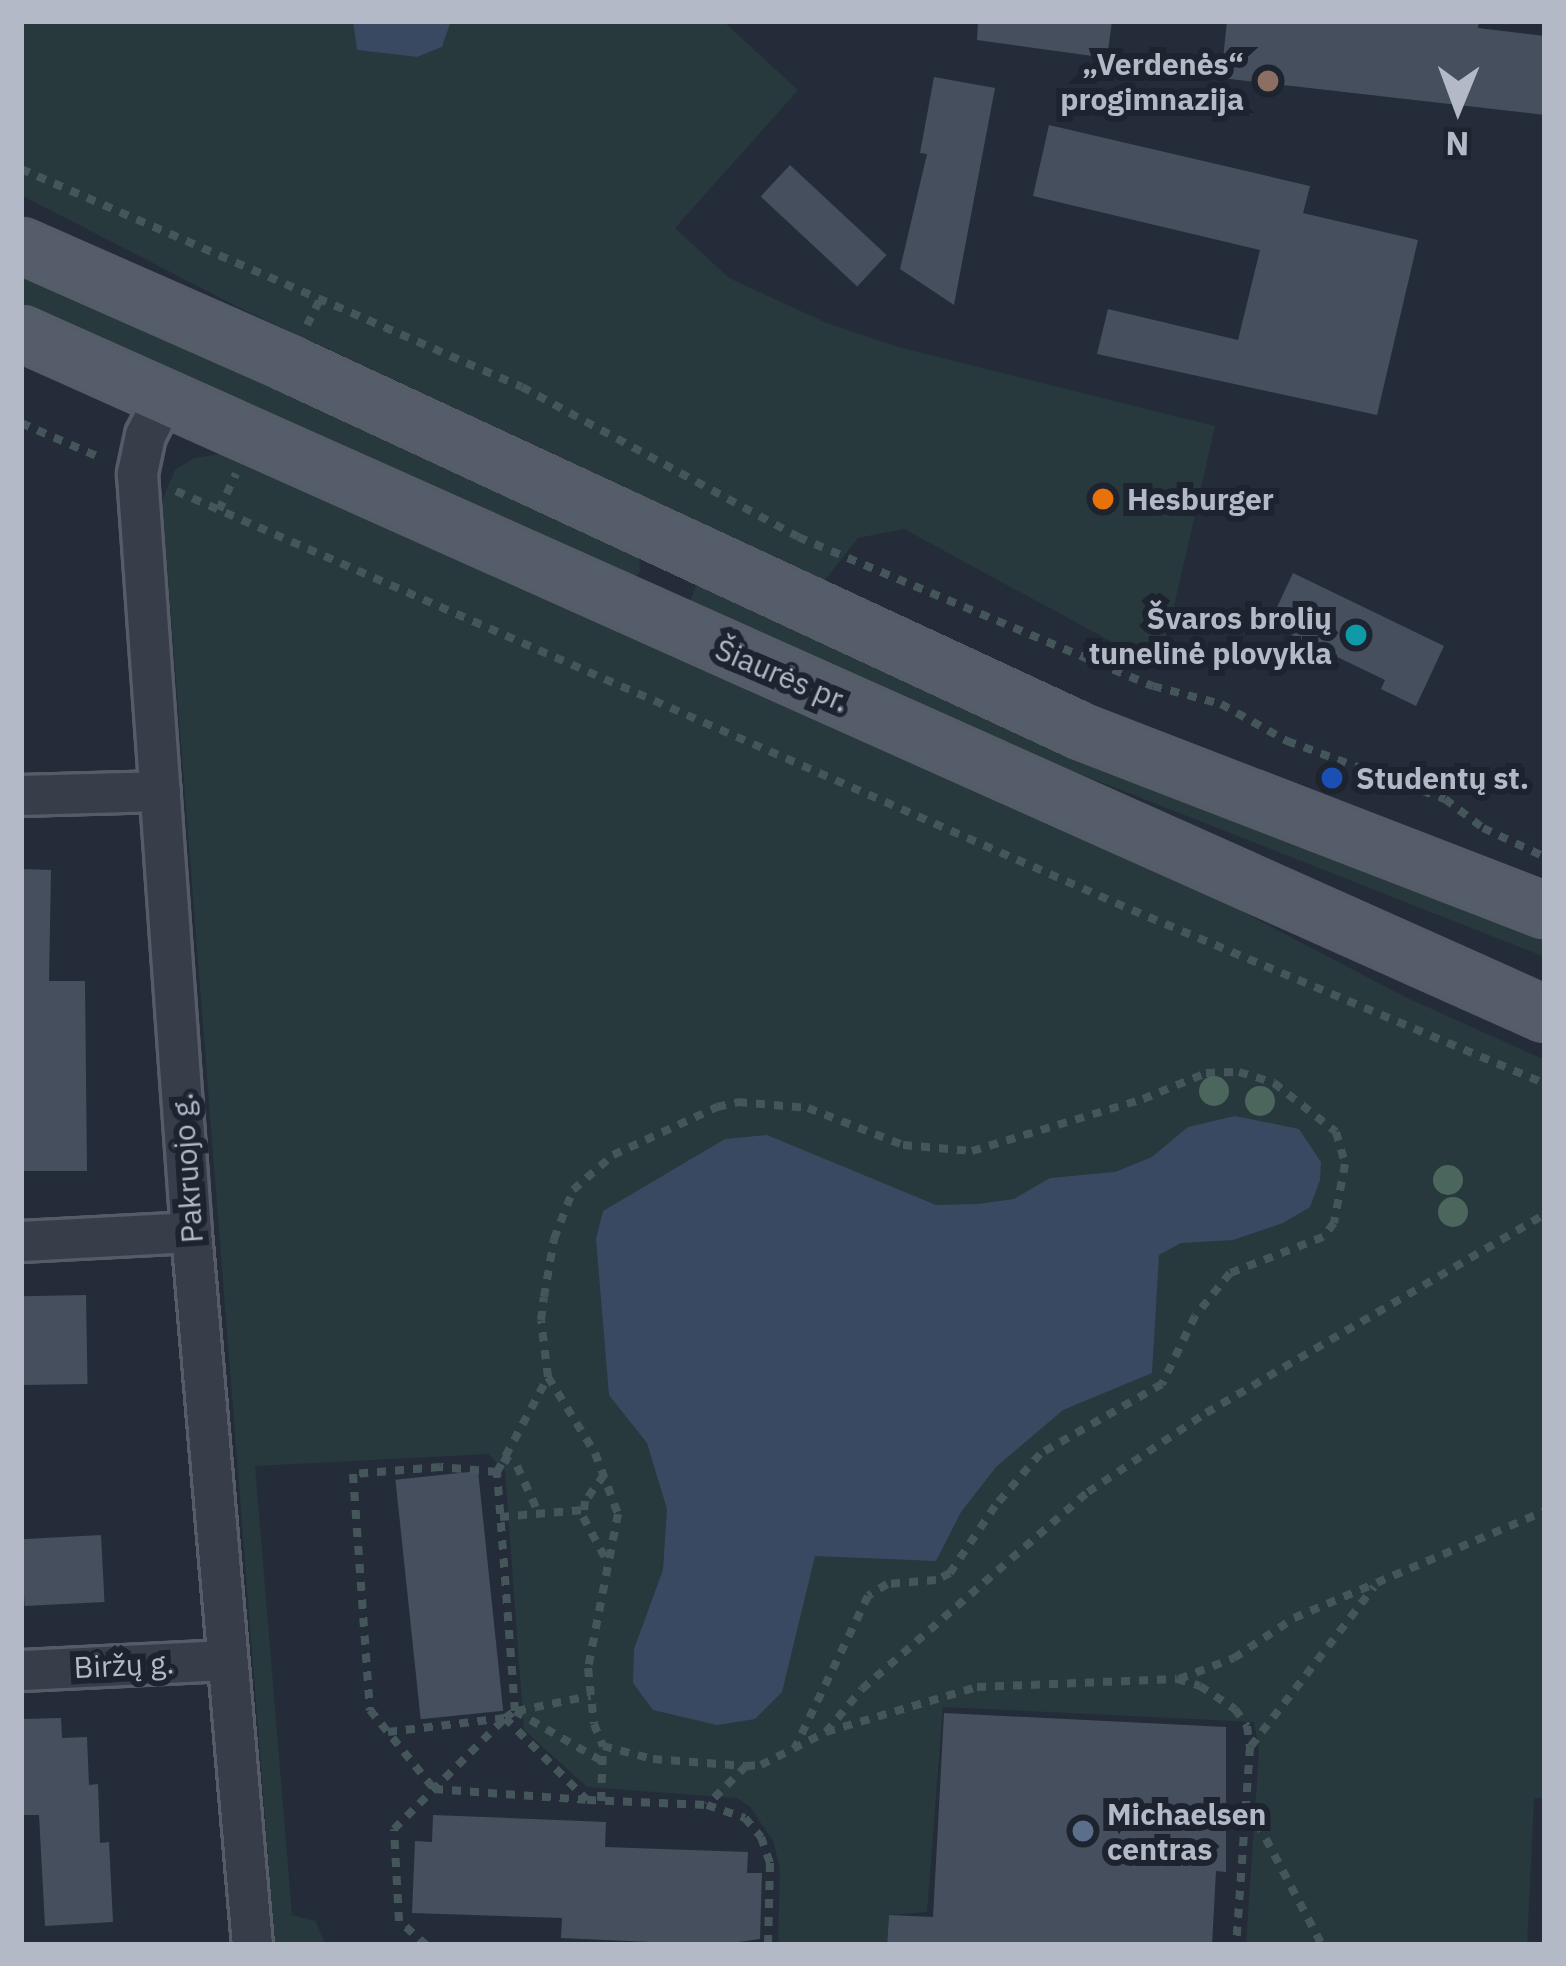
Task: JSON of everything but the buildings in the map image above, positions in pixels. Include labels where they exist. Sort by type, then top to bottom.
[{"type":"main road","points":[[21,245],[1083,732],[1545,910]]},
{"type":"main road","name":"Šiaurės pr.","points":[[21,333],[626,608],[1545,1014]]},
{"type":"main road","points":[[626,608],[653,598],[668,569],[668,541]]},
{"type":"street","name":"Pakruojo g.","points":[[165,396],[145,435],[136,474],[191,1232],[252,1945]]},
{"type":"street","points":[[21,795],[160,791]]},
{"type":"street","points":[[21,1240],[191,1232]]},
{"type":"street","name":"Biržų g.","points":[[21,1670],[227,1660]]},
{"type":"path","points":[[21,169],[522,387],[798,537],[1153,686],[1221,704],[1287,741],[1445,799],[1483,828],[1545,857]]},
{"type":"path","points":[[21,423],[1132,910],[1545,1084]]},
{"type":"path","points":[[601,1801],[603,1746],[590,1696],[592,1633],[618,1514],[604,1475],[548,1377],[544,1297],[554,1239],[573,1190],[613,1155],[738,1102],[808,1108],[903,1145],[972,1151],[1143,1099],[1206,1073],[1239,1072],[1274,1083],[1336,1132],[1345,1164],[1334,1223],[1323,1238],[1230,1273],[1195,1316],[1162,1384],[1040,1454],[995,1506],[950,1573],[936,1580],[887,1584],[868,1596],[795,1748]]},
{"type":"path","points":[[826,1732],[862,1689],[1088,1492],[1206,1413],[1545,1214]]},
{"type":"path","points":[[515,1711],[497,1472],[548,1377]]},
{"type":"path","points":[[502,1457],[517,1466],[539,1514]]},
{"type":"path","points":[[497,1472],[440,1467],[353,1474],[370,1710],[434,1789],[706,1805],[745,1818],[768,1851],[768,1945]]},
{"type":"path","points":[[604,1475],[584,1510],[589,1534],[609,1564]]},
{"type":"path","points":[[500,1517],[584,1510]]},
{"type":"path","points":[[706,1805],[746,1766],[826,1732],[999,1683],[1178,1679],[1234,1658],[1294,1618],[1545,1511]]},
{"type":"path","points":[[1250,1747],[1374,1587]]},
{"type":"path","points":[[1178,1679],[1221,1697],[1247,1726],[1249,1806],[1236,1945]]},
{"type":"path","points":[[426,1945],[399,1921],[394,1829],[515,1711],[590,1696]]},
{"type":"path","points":[[515,1711],[602,1760]]},
{"type":"path","points":[[388,1732],[505,1718]]},
{"type":"path","points":[[505,1718],[587,1800]]},
{"type":"path","points":[[603,1746],[653,1759],[746,1766]]},
{"type":"path","points":[[1249,1806],[1322,1945]]},
{"type":"shaded area","points":[[21,21],[353,21],[357,50],[417,57],[442,47],[451,21],[723,21],[798,90],[675,228],[729,278],[829,324],[898,347],[1215,426],[1160,668],[904,529],[858,538],[821,585],[680,513],[238,307],[21,195]]},
{"type":"shaded area","points":[[21,270],[293,390],[624,547],[639,556],[640,572],[634,579],[519,532],[21,303]]},
{"type":"shaded area","points":[[220,454],[1195,887],[1405,997],[1545,1060],[1545,1797],[1534,1799],[1527,1945],[1246,1945],[1259,1752],[1254,1722],[943,1707],[927,1912],[889,1915],[887,1945],[778,1945],[780,1868],[773,1841],[750,1807],[737,1798],[587,1787],[524,1730],[505,1471],[488,1454],[255,1466],[292,1915],[315,1921],[325,1943],[275,1945],[162,501],[175,470],[194,458]]},
{"type":"shaded area","points":[[698,582],[1043,741],[1545,935],[1545,957],[1027,753],[686,610]]},
{"type":"water","points":[[353,21],[451,21],[442,47],[417,57],[357,50]]},
{"type":"water","points":[[1235,1116],[1299,1129],[1321,1162],[1320,1180],[1310,1207],[1283,1223],[1233,1240],[1181,1243],[1159,1255],[1152,1373],[1063,1410],[996,1467],[961,1512],[936,1561],[815,1556],[782,1692],[755,1719],[717,1725],[653,1710],[633,1683],[634,1649],[663,1570],[667,1509],[647,1443],[609,1395],[596,1239],[603,1211],[725,1139],[767,1135],[936,1205],[978,1204],[1014,1199],[1050,1178],[1115,1172],[1152,1157],[1188,1127]]},
{"type":"place","name":"„Verdenės“ progimnazija","points":[[1268,81]]},
{"type":"place","name":"Hesburger","points":[[1103,499]]},
{"type":"place","name":"Švaros brolių tunelinė plovykla","points":[[1356,635]]},
{"type":"place","name":"Studentų st.","points":[[1332,778]]},
{"type":"place","name":"Michaelsen centras","points":[[1083,1831]]}]
